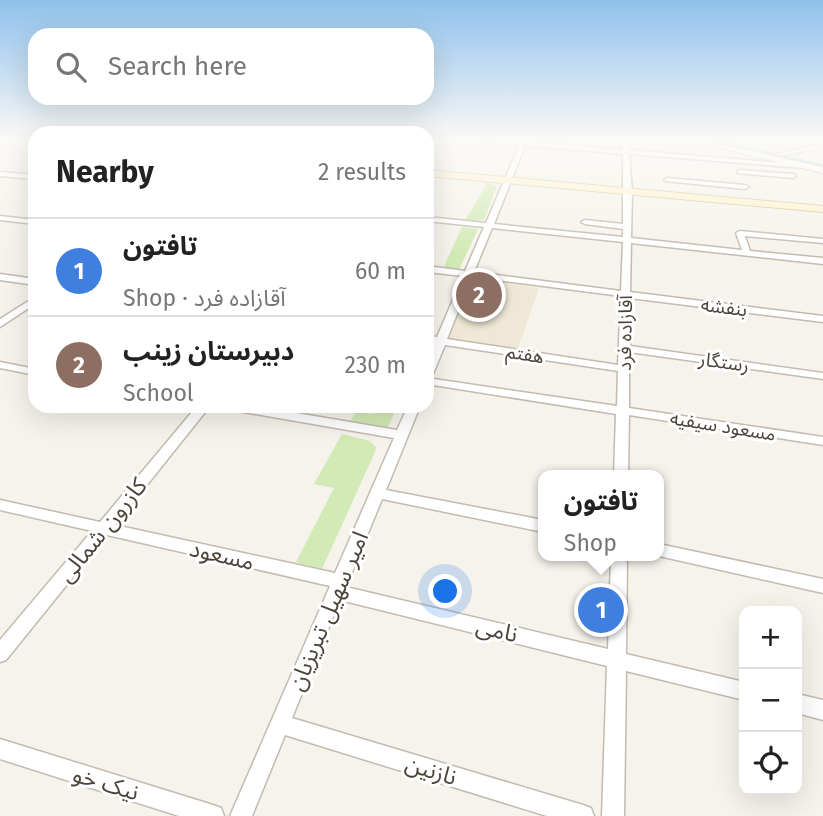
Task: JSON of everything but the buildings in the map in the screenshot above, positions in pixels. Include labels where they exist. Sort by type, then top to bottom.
[{"type":"main road","points":[[497,179],[823,209]]},
{"type":"street","name":"آقازاده فرد","points":[[621,470],[627,179]]},
{"type":"street","points":[[742,179],[752,202]]},
{"type":"street","points":[[434,356],[508,180]]},
{"type":"street","points":[[667,180],[745,187]]},
{"type":"street","points":[[0,218],[28,221]]},
{"type":"street","points":[[434,220],[823,261]]},
{"type":"street","points":[[585,222],[627,227]]},
{"type":"street","points":[[747,253],[740,233],[823,241]]},
{"type":"street","name":"بنفشه","points":[[434,270],[823,319]]},
{"type":"street","points":[[0,277],[28,281]]},
{"type":"street","points":[[0,324],[28,305]]},
{"type":"street","name":"هفتم","points":[[434,341],[624,369]]},
{"type":"street","name":"رستگار","points":[[624,348],[823,376]]},
{"type":"street","points":[[0,365],[28,371]]},
{"type":"street","name":"مسعود سیفیه","points":[[434,382],[823,442]]},
{"type":"street","name":"کازرون شمالی","points":[[0,654],[198,413]]},
{"type":"street","points":[[273,413],[401,435]]},
{"type":"street","name":"امیر سهیل تبریزیان","points":[[241,816],[411,413]]},
{"type":"street","points":[[377,493],[538,525]]},
{"type":"street","points":[[0,505],[103,528]]},
{"type":"street","name":"مسعود","points":[[103,528],[338,587]]},
{"type":"street","points":[[664,551],[823,586]]},
{"type":"street","points":[[613,816],[619,561]]},
{"type":"street","name":"نامی","points":[[338,587],[617,659]]},
{"type":"street","points":[[617,659],[739,690]]},
{"type":"street","points":[[802,705],[823,710]]},
{"type":"street","name":"نازنین","points":[[280,724],[583,816]]},
{"type":"street","name":"نیک خو","points":[[0,749],[213,816]]},
{"type":"shaded area","points":[[478,279],[539,288],[517,351],[447,341],[458,309]]},
{"type":"green space","points":[[480,181],[497,186],[484,220],[465,221],[486,185]]},
{"type":"green space","points":[[462,227],[478,229],[459,270],[443,269]]},
{"type":"green space","points":[[355,413],[394,413],[387,429],[350,422]]},
{"type":"green space","points":[[342,434],[370,441],[376,447],[322,569],[296,562],[334,488],[314,484]]},
{"type":"place","name":"دبیرستان زینب","points":[[479,295]]},
{"type":"place","name":"تافتون","points":[[601,610]]}]
